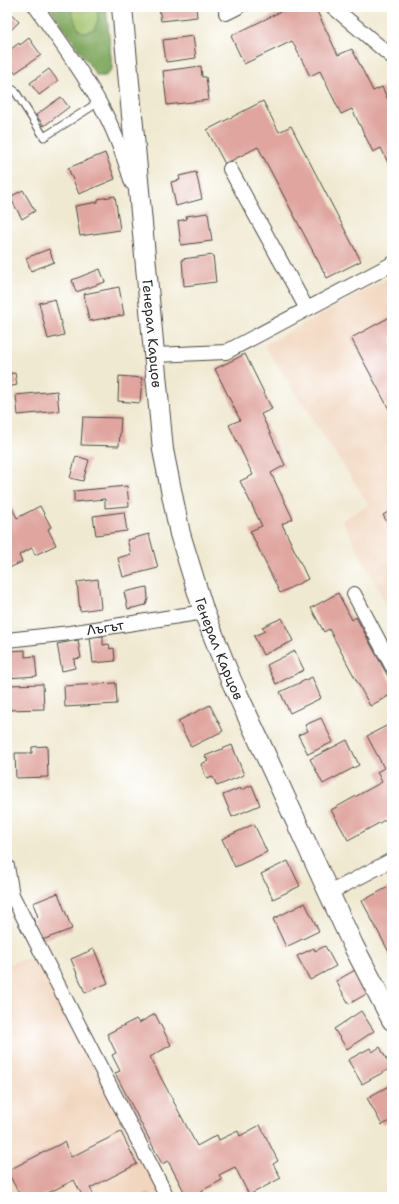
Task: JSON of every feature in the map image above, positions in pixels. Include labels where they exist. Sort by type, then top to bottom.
[{"type":"main road","name":"Генерал Карцов","points":[[122,7],[163,450],[180,534],[204,612],[231,680],[353,945],[392,1020]]},
{"type":"street","name":"Генерал Карцов","points":[[36,7],[88,82],[120,148],[133,185],[145,249]]},
{"type":"street","points":[[333,7],[392,58]]},
{"type":"street","points":[[230,169],[306,309]]},
{"type":"street","points":[[154,355],[226,352],[392,264]]},
{"type":"street","points":[[354,594],[392,666]]},
{"type":"street","name":"Лъгът","points":[[7,640],[70,633],[204,612]]},
{"type":"street","points":[[329,893],[392,860]]},
{"type":"street","points":[[7,866],[12,895],[167,1197]]},
{"type":"lane","points":[[7,86],[14,92],[44,137],[99,102]]},
{"type":"shaded area","points":[[392,276],[392,616],[342,520],[369,505],[264,345]]},
{"type":"shaded area","points":[[35,955],[162,1197],[7,1197],[7,965]]},
{"type":"green space","points":[[50,7],[106,7],[112,68],[109,73],[105,76],[97,76]]},
{"type":"green space","points":[[50,7],[70,7],[78,29],[85,33],[94,29],[98,20],[97,7],[106,7],[112,68],[109,73],[105,76],[97,76]]},
{"type":"building","points":[[159,7],[196,7],[197,17],[161,21]]},
{"type":"building","points":[[290,7],[315,7],[338,55],[352,49],[373,91],[382,87],[392,108],[392,171],[381,148],[373,152],[352,109],[341,114],[320,71],[310,76],[292,41],[244,64],[231,36]]},
{"type":"building","points":[[7,9],[19,22],[7,34]]},
{"type":"building","points":[[193,36],[196,58],[166,62],[163,40]]},
{"type":"building","points":[[29,38],[41,55],[15,73],[7,62],[7,52]]},
{"type":"building","points":[[201,66],[202,77],[206,77],[209,100],[167,105],[163,71]]},
{"type":"building","points":[[49,69],[58,81],[39,95],[30,83]]},
{"type":"building","points":[[61,97],[69,107],[44,126],[36,115]]},
{"type":"building","points":[[263,101],[279,132],[291,126],[361,261],[327,278],[258,147],[225,164],[207,130]]},
{"type":"building","points":[[105,153],[115,179],[79,194],[68,168]]},
{"type":"building","points":[[196,172],[202,199],[176,206],[171,182],[180,180],[179,176]]},
{"type":"building","points":[[23,190],[35,211],[22,219],[10,197]]},
{"type":"building","points":[[115,196],[120,230],[80,236],[75,206],[98,202],[98,199]]},
{"type":"building","points":[[208,213],[212,241],[181,245],[178,221],[187,219],[186,216]]},
{"type":"building","points":[[49,249],[54,262],[31,271],[26,258]]},
{"type":"building","points":[[213,255],[216,282],[184,286],[182,259]]},
{"type":"building","points":[[100,269],[105,282],[76,292],[72,280]]},
{"type":"building","points":[[119,287],[124,315],[89,321],[84,294]]},
{"type":"building","points":[[55,299],[64,335],[48,339],[39,303]]},
{"type":"building","points":[[390,317],[392,322],[392,410],[390,411],[351,338]]},
{"type":"building","points":[[245,354],[272,409],[261,414],[285,465],[271,473],[293,519],[282,524],[308,579],[280,593],[250,531],[262,526],[240,481],[253,475],[229,425],[240,420],[215,369]]},
{"type":"building","points":[[15,373],[17,385],[7,387],[7,374]]},
{"type":"building","points":[[119,376],[142,378],[140,403],[118,401]]},
{"type":"building","points":[[57,391],[59,411],[18,415],[16,395]]},
{"type":"building","points":[[83,417],[121,418],[119,446],[81,445]]},
{"type":"building","points":[[76,456],[89,460],[83,481],[70,478]]},
{"type":"building","points":[[127,486],[129,506],[105,508],[105,499],[74,502],[74,491]]},
{"type":"building","points":[[40,506],[51,527],[48,529],[56,545],[35,555],[32,548],[19,555],[22,562],[7,569],[7,511],[12,508],[17,518]]},
{"type":"building","points":[[392,510],[392,531],[383,515]]},
{"type":"building","points":[[124,512],[127,531],[96,535],[93,516]]},
{"type":"building","points":[[149,534],[158,568],[123,577],[118,558],[131,554],[127,540]]},
{"type":"building","points":[[98,579],[101,608],[80,611],[77,582]]},
{"type":"building","points":[[147,587],[148,599],[146,605],[128,609],[124,592]]},
{"type":"building","points":[[338,593],[352,620],[356,617],[392,684],[392,694],[370,706],[329,629],[324,632],[311,608]]},
{"type":"building","points":[[282,618],[293,641],[263,655],[254,636],[265,631],[262,627]]},
{"type":"building","points":[[103,636],[103,645],[109,644],[110,649],[114,648],[115,661],[93,663],[90,637]]},
{"type":"building","points":[[78,640],[81,658],[74,659],[75,668],[62,671],[57,644]]},
{"type":"building","points":[[25,650],[25,657],[35,656],[37,676],[7,678],[7,651]]},
{"type":"building","points":[[295,651],[304,670],[276,684],[267,665]]},
{"type":"building","points":[[312,677],[321,698],[290,713],[280,692]]},
{"type":"building","points":[[116,683],[117,704],[65,707],[64,686]]},
{"type":"building","points":[[43,684],[44,709],[8,710],[7,685]]},
{"type":"building","points":[[210,705],[223,731],[191,747],[178,721]]},
{"type":"building","points":[[321,718],[333,742],[308,754],[298,735],[308,731],[305,725]]},
{"type":"building","points":[[392,723],[392,816],[348,840],[331,810],[382,782],[377,772],[384,768],[367,736]]},
{"type":"building","points":[[347,740],[359,765],[323,784],[310,759]]},
{"type":"building","points":[[232,745],[244,775],[217,786],[213,777],[207,779],[201,764],[208,761],[205,756]]},
{"type":"building","points":[[47,746],[48,777],[16,778],[15,753],[32,753],[32,747]]},
{"type":"building","points":[[252,785],[260,805],[232,817],[223,795]]},
{"type":"building","points":[[254,824],[267,852],[235,867],[222,839]]},
{"type":"building","points":[[288,861],[300,886],[273,899],[261,874]]},
{"type":"building","points":[[392,885],[392,958],[362,901]]},
{"type":"building","points":[[58,893],[72,929],[42,940],[33,918],[38,917],[33,903]]},
{"type":"building","points":[[305,903],[319,931],[286,947],[273,919]]},
{"type":"building","points":[[325,946],[336,966],[310,980],[297,956],[314,948],[315,951]]},
{"type":"building","points":[[94,949],[108,983],[85,993],[71,959]]},
{"type":"building","points":[[355,970],[368,993],[349,1004],[336,981]]},
{"type":"building","points":[[361,1011],[374,1031],[347,1049],[334,1029]]},
{"type":"building","points":[[155,1014],[171,1045],[150,1057],[197,1146],[217,1135],[219,1140],[238,1131],[240,1136],[260,1125],[278,1161],[273,1164],[281,1178],[249,1195],[235,1167],[219,1175],[222,1180],[190,1197],[187,1197],[168,1161],[162,1164],[115,1073],[120,1071],[112,1055],[116,1053],[107,1034],[136,1019],[139,1023]]},
{"type":"building","points":[[380,1047],[391,1068],[362,1084],[348,1060],[370,1048],[372,1052]]},
{"type":"building","points":[[392,1084],[392,1120],[382,1125],[367,1098]]},
{"type":"building","points":[[121,1132],[137,1164],[90,1188],[95,1197],[83,1197],[74,1180],[40,1197],[21,1197],[7,1171],[64,1142],[71,1157]]},
{"type":"building","points":[[149,1193],[151,1197],[141,1197]]}]
